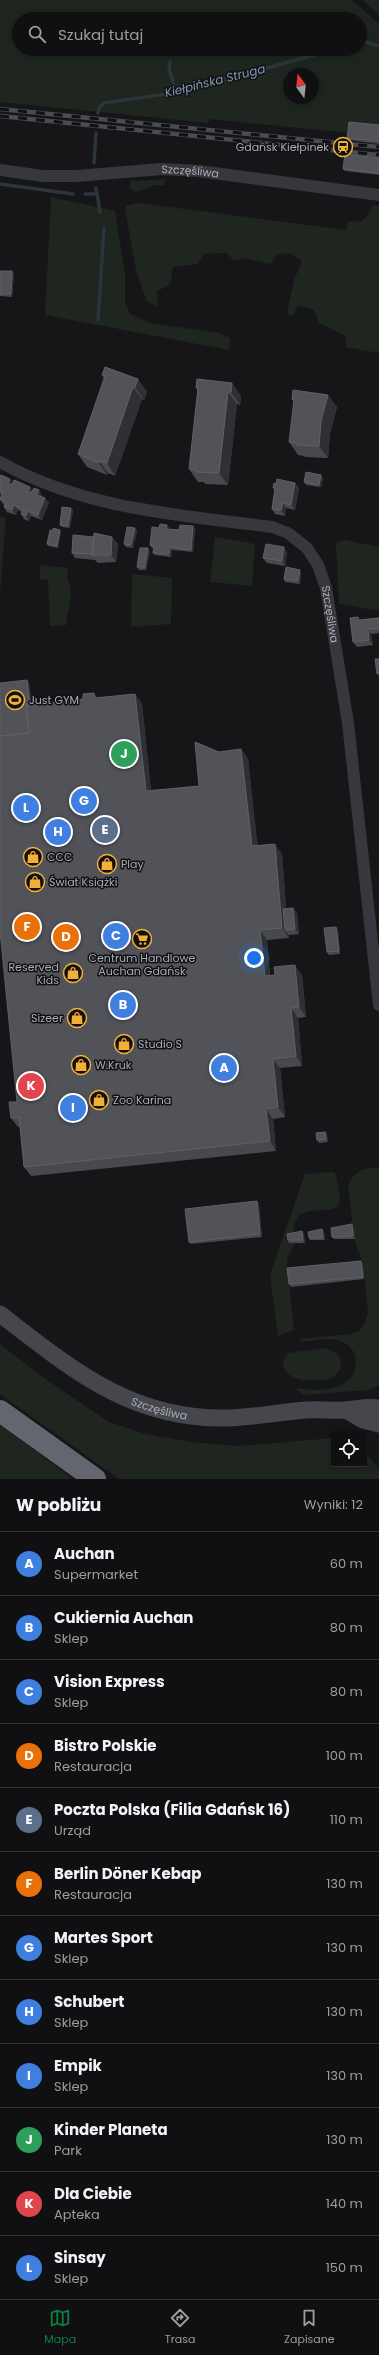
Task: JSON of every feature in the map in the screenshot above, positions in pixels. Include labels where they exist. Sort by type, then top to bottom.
[{"type":"highway","points":[[0,1411],[95,1479]]},
{"type":"street","name":"Szczęśliwa","points":[[0,170],[42,176],[77,176],[162,169],[192,171],[379,195]]},
{"type":"street","name":"Szczęśliwa","points":[[0,462],[33,479],[83,497],[118,506],[272,528],[288,533],[307,548],[323,575],[341,674],[378,976],[379,1005]]},
{"type":"street","name":"Szczęśliwa","points":[[0,1314],[79,1374],[125,1398],[155,1408],[195,1416],[229,1418],[306,1410],[346,1410],[367,1406],[379,1408]]},
{"type":"street","points":[[346,1410],[363,1420],[379,1424]]},
{"type":"shaded area","points":[[0,0],[352,0],[366,12],[12,12],[12,56],[367,56],[367,13],[379,24],[379,128],[351,133],[209,119],[208,123],[0,102]]},
{"type":"shaded area","points":[[363,0],[379,0],[379,15],[364,1]]},
{"type":"shaded area","points":[[165,179],[164,185],[155,185],[136,192],[129,188],[131,181]]},
{"type":"shaded area","points":[[51,197],[115,211],[125,273],[125,303],[130,314],[150,323],[220,333],[230,338],[229,350],[45,315]]},
{"type":"shaded area","points":[[139,203],[346,230],[348,221],[362,221],[373,205],[379,206],[379,353],[346,347],[346,336],[319,323],[314,310],[298,305],[293,316],[287,313],[294,280],[302,261],[289,253],[277,255],[271,264],[244,258],[234,261],[227,253],[204,254],[198,264],[173,267],[170,285],[157,291],[158,306],[147,302],[136,270],[125,209],[126,206]]},
{"type":"shaded area","points":[[0,516],[6,518],[0,593]]},
{"type":"shaded area","points":[[215,537],[255,544],[252,586],[210,582]]},
{"type":"shaded area","points":[[345,540],[379,547],[379,611],[339,604],[336,546],[337,542]]},
{"type":"shaded area","points":[[40,565],[68,568],[67,579],[71,595],[66,625],[50,626],[48,580],[40,579]]},
{"type":"shaded area","points":[[132,574],[172,578],[171,624],[131,627]]},
{"type":"shaded area","points":[[377,1168],[379,1169],[379,1386],[368,1390],[303,1395],[295,1388],[317,1390],[338,1387],[352,1376],[356,1366],[355,1354],[350,1347],[338,1340],[323,1339],[300,1342],[300,1339],[350,1334],[359,1331],[365,1322],[368,1313],[363,1263],[355,1242],[348,1187],[352,1178],[359,1172]]},
{"type":"shaded area","points":[[333,1172],[336,1175],[340,1194],[338,1205],[334,1208],[301,1214],[296,1220],[293,1242],[295,1244],[288,1256],[287,1264],[294,1330],[278,1336],[270,1276],[274,1263],[305,1174]]},
{"type":"shaded area","points":[[0,1344],[44,1378],[109,1422],[142,1433],[191,1442],[239,1446],[331,1438],[331,1467],[367,1467],[367,1455],[379,1469],[379,1479],[119,1479],[0,1394]]},
{"type":"shaded area","points":[[325,1348],[338,1355],[340,1360],[341,1368],[333,1378],[302,1380],[294,1378],[288,1374],[284,1368],[283,1361],[288,1353]]},
{"type":"shaded area","points":[[0,1424],[73,1479],[0,1479]]},
{"type":"building","points":[[349,122],[379,125],[379,141],[347,138]]},
{"type":"building","points":[[345,154],[379,158],[379,173],[343,169]]},
{"type":"building","points":[[0,271],[12,271],[11,294],[0,294]]},
{"type":"building","points":[[105,367],[138,379],[135,387],[133,387],[107,463],[99,461],[99,463],[78,454],[105,376],[102,375]]},
{"type":"building","points":[[197,379],[232,383],[231,392],[228,392],[219,473],[196,472],[196,470],[189,469],[198,388],[196,388]]},
{"type":"building","points":[[293,390],[328,395],[321,421],[319,446],[297,445],[297,443],[289,442],[294,400],[292,399]]},
{"type":"building","points":[[306,472],[321,475],[319,485],[304,482]]},
{"type":"building","points":[[1,475],[10,479],[8,483],[12,485],[14,480],[30,487],[28,491],[31,493],[34,488],[39,490],[37,495],[45,498],[38,515],[28,511],[26,516],[21,514],[23,509],[14,505],[12,510],[4,507],[6,502],[0,499],[3,491],[0,490]]},
{"type":"building","points":[[277,479],[295,483],[291,505],[283,503],[281,510],[272,509],[275,488],[273,488]]},
{"type":"building","points":[[62,507],[71,508],[68,526],[60,525]]},
{"type":"building","points":[[160,524],[167,525],[166,529],[179,530],[180,525],[193,526],[191,550],[170,547],[169,554],[153,553],[154,546],[150,545],[152,527],[159,528]]},
{"type":"building","points":[[127,527],[135,528],[131,545],[124,544]]},
{"type":"building","points":[[53,528],[60,530],[57,546],[47,544],[50,530],[53,531]]},
{"type":"building","points":[[94,533],[112,537],[111,555],[92,555]]},
{"type":"building","points":[[73,535],[94,537],[92,554],[72,553]]},
{"type":"building","points":[[266,544],[284,547],[282,561],[263,558]]},
{"type":"building","points":[[140,548],[148,548],[145,567],[137,567]]},
{"type":"building","points":[[286,567],[300,570],[298,581],[284,579]]},
{"type":"building","points":[[358,617],[359,620],[379,618],[379,628],[368,629],[369,640],[353,642],[350,618]]},
{"type":"building","points":[[375,659],[379,659],[379,674],[377,674]]},
{"type":"building","name":"Just GYM","points":[[27,680],[30,705],[26,705],[29,733],[0,736],[0,683]]},
{"type":"building","name":"Centrum Handlowe Auchan Gdańsk","points":[[94,693],[95,698],[135,694],[146,791],[199,786],[195,742],[219,752],[241,749],[252,846],[275,844],[282,928],[260,930],[265,976],[275,975],[274,967],[295,965],[299,1007],[291,1008],[296,1056],[273,1059],[278,1107],[266,1109],[270,1141],[24,1167],[19,1117],[11,1118],[9,1102],[17,1102],[0,931],[0,736],[29,733],[26,705],[83,699],[83,694]]},
{"type":"building","points":[[293,908],[295,929],[285,930],[283,909]]},
{"type":"building","points":[[336,927],[339,951],[327,952],[324,928]]},
{"type":"building","points":[[325,1132],[326,1139],[317,1140],[316,1133]]},
{"type":"building","points":[[257,1201],[260,1234],[189,1242],[185,1209]]},
{"type":"building","points":[[352,1224],[353,1236],[332,1237],[331,1228]]},
{"type":"building","points":[[322,1229],[323,1238],[309,1238],[308,1232]]},
{"type":"building","points":[[302,1231],[303,1240],[288,1240],[287,1234]]},
{"type":"building","points":[[361,1261],[363,1277],[289,1284],[287,1268]]},
{"type":"waterway","name":"Kiełpińska Struga","points":[[367,42],[379,46]]},
{"type":"waterway","name":"Kiełpińska Struga","points":[[98,113],[99,108],[104,103],[180,92],[311,56]]},
{"type":"waterway","points":[[170,61],[169,69],[176,92]]},
{"type":"waterway","points":[[94,163],[96,133]]},
{"type":"waterway","points":[[0,184],[73,194]]},
{"type":"waterway","points":[[96,188],[100,212]]},
{"type":"waterway","points":[[85,194],[97,194]]},
{"type":"waterway","points":[[98,320],[104,228]]},
{"type":"railway","points":[[0,109],[379,147]]},
{"type":"railway","points":[[0,116],[379,155]]},
{"type":"place","name":"Gdańsk Kiełpinek","points":[[343,147]]},
{"type":"place","name":"Just GYM","points":[[15,700]]},
{"type":"place","name":"Kinder Planeta","points":[[124,754]]},
{"type":"place","name":"Martes Sport","points":[[84,801]]},
{"type":"place","name":"Sinsay","points":[[26,808]]},
{"type":"place","name":"Poczta Polska (Filia Gdańsk 16)","points":[[105,830]]},
{"type":"place","name":"Schubert","points":[[58,832]]},
{"type":"place","name":"CCC","points":[[33,857]]},
{"type":"place","name":"Play","points":[[107,864]]},
{"type":"place","name":"Świat Książki","points":[[35,882]]},
{"type":"place","name":"Berlin Döner Kebap","points":[[27,927]]},
{"type":"place","name":"Vision Express","points":[[116,936]]},
{"type":"place","name":"Bistro Polskie","points":[[66,937]]},
{"type":"place","name":"Centrum Handlowe Auchan Gdańsk","points":[[142,939]]},
{"type":"place","name":"Reserved Kids","points":[[73,973]]},
{"type":"place","name":"Cukiernia Auchan","points":[[123,1005]]},
{"type":"place","name":"Sizeer","points":[[77,1018]]},
{"type":"place","name":"Studio S","points":[[124,1044]]},
{"type":"place","name":"W.Kruk","points":[[81,1065]]},
{"type":"place","name":"Auchan","points":[[224,1068]]},
{"type":"place","name":"Dla Ciebie","points":[[31,1086]]},
{"type":"place","name":"Zoo Karina","points":[[99,1100]]},
{"type":"place","name":"Empik","points":[[73,1108]]}]
